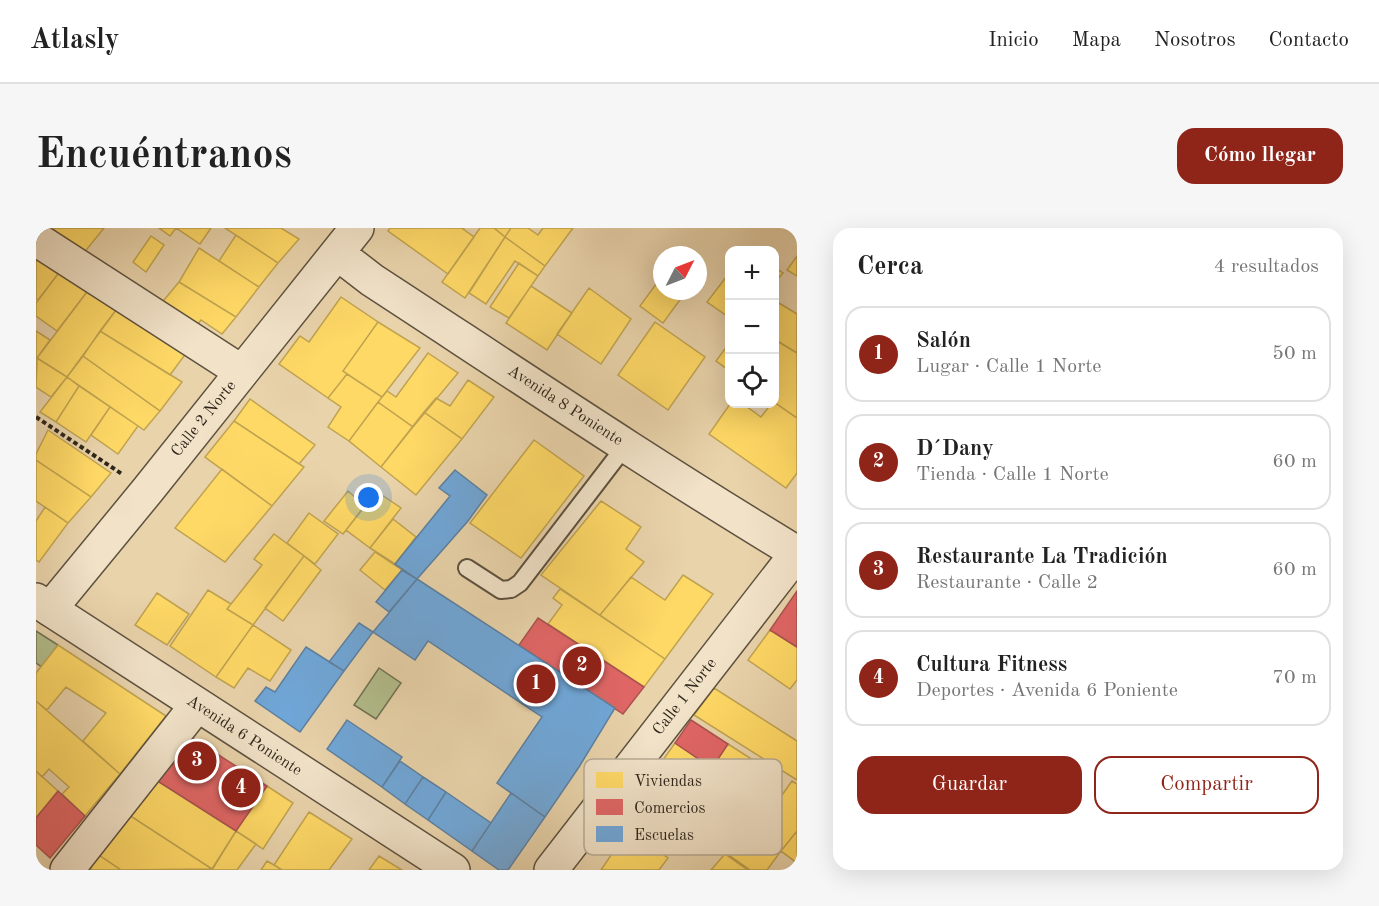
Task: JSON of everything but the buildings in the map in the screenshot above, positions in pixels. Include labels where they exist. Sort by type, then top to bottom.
[{"type":"street","name":"Calle 2 Norte","points":[[43,605],[147,491],[357,228]]},
{"type":"street","points":[[36,239],[242,372]]},
{"type":"street","name":"Avenida 8 Poniente","points":[[337,254],[372,280],[734,515],[797,553]]},
{"type":"street","name":"Calle 1 Norte","points":[[637,759],[797,553]]},
{"type":"street","name":"Avenida 6 Poniente","points":[[43,605],[453,870]]},
{"type":"street","points":[[67,870],[197,705]]},
{"type":"street","name":"Calle 1 Norte","points":[[551,870],[584,827]]},
{"type":"lane","points":[[467,568],[501,590],[511,590],[520,583],[626,445]]},
{"type":"path","points":[[36,417],[147,491]]},
{"type":"green space","points":[[36,631],[58,645],[42,667],[36,663]]},
{"type":"green space","points":[[379,668],[401,683],[376,719],[354,705]]},
{"type":"place","name":"D´Dany","points":[[582,666]]},
{"type":"place","name":"Salón","points":[[536,684]]},
{"type":"place","name":"Restaurante La Tradición","points":[[197,761]]},
{"type":"place","name":"Cultura Fitness","points":[[241,788]]}]
